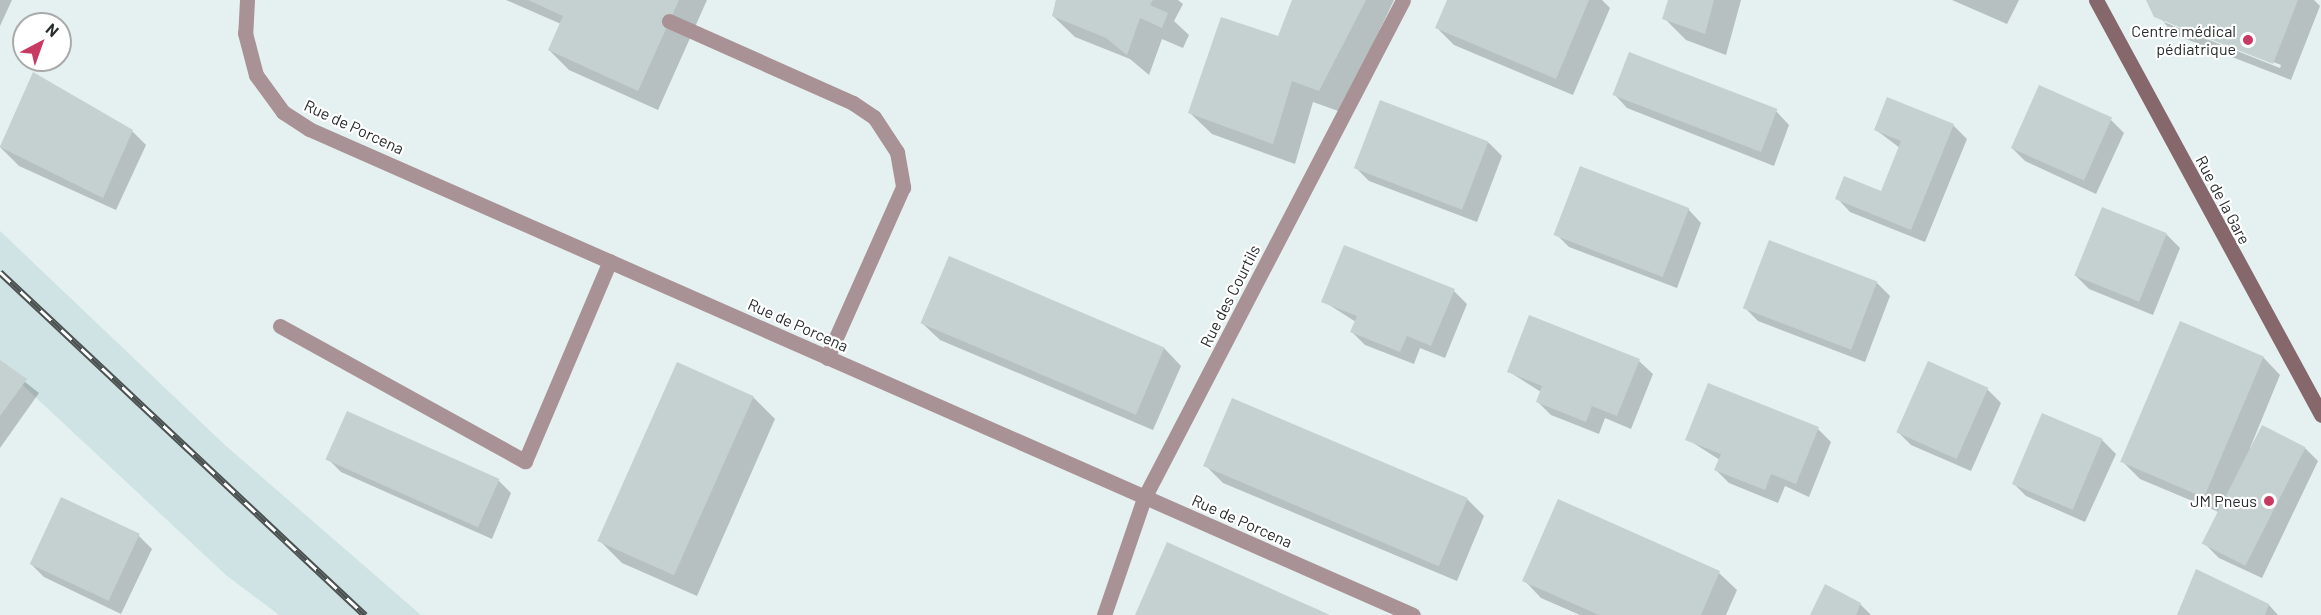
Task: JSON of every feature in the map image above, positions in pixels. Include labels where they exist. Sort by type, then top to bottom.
[{"type":"main road","name":"Rue de la Gare","points":[[2096,0],[2321,415]]},
{"type":"street","name":"Rue de Porcena","points":[[247,0],[248,54],[267,95],[283,112],[309,129],[827,358],[1104,476],[1144,498],[1413,615]]},
{"type":"street","name":"Rue des Courtils","points":[[1104,615],[1144,498],[1403,0]]},
{"type":"street","points":[[669,21],[853,103],[874,117],[897,152],[903,188],[827,358]]},
{"type":"street","points":[[280,326],[525,461],[610,261]]},
{"type":"shaded area","points":[[0,231],[226,446],[421,615],[279,615],[227,576],[0,364]]},
{"type":"building","points":[[528,0],[679,0],[638,91],[548,50],[563,16]]},
{"type":"building","points":[[1056,0],[1153,0],[1150,5],[1168,13],[1162,28],[1140,18],[1127,55],[1106,38],[1052,16]]},
{"type":"building","points":[[1292,0],[1366,0],[1319,91],[1292,81],[1273,144],[1188,113],[1221,17],[1278,36]]},
{"type":"building","points":[[1447,0],[1589,0],[1556,79],[1435,28]]},
{"type":"building","points":[[1668,0],[1714,0],[1705,34],[1662,19]]},
{"type":"building","name":"Centre médical pédiatrique","points":[[2146,0],[2298,0],[2273,64],[2154,17]]},
{"type":"building","points":[[1629,52],[1777,109],[1761,152],[1613,95]]},
{"type":"building","points":[[33,72],[133,130],[103,198],[0,147]]},
{"type":"building","points":[[2039,85],[2112,118],[2084,181],[2011,148]]},
{"type":"building","points":[[1887,97],[1954,124],[1911,230],[1835,199],[1844,176],[1881,191],[1901,141],[1874,130]]},
{"type":"building","points":[[1380,100],[1488,142],[1462,210],[1354,168]]},
{"type":"building","points":[[1580,166],[1689,208],[1663,277],[1553,235]]},
{"type":"building","points":[[2102,207],[2167,233],[2139,302],[2074,276]]},
{"type":"building","points":[[1769,240],[1877,282],[1851,350],[1743,308]]},
{"type":"building","points":[[1344,245],[1455,289],[1431,346],[1407,336],[1400,352],[1350,332],[1357,316],[1321,302]]},
{"type":"building","points":[[949,256],[1164,347],[1136,415],[920,323]]},
{"type":"building","points":[[1529,315],[1640,359],[1617,416],[1592,406],[1586,422],[1536,402],[1542,386],[1507,372]]},
{"type":"building","points":[[2180,321],[2264,357],[2204,497],[2120,462]]},
{"type":"building","points":[[0,360],[27,379],[0,416]]},
{"type":"building","points":[[1928,361],[1988,388],[1957,459],[1896,432]]},
{"type":"building","points":[[677,362],[754,396],[674,575],[597,541]]},
{"type":"building","points":[[1708,383],[1819,427],[1796,484],[1771,474],[1765,490],[1714,470],[1721,454],[1685,440]]},
{"type":"building","points":[[1232,398],[1468,498],[1439,566],[1203,466]]},
{"type":"building","points":[[347,411],[500,479],[478,527],[325,459]]},
{"type":"building","points":[[2042,413],[2103,439],[2073,510],[2012,484]]},
{"type":"building","points":[[2262,425],[2306,447],[2245,566],[2202,544]]},
{"type":"building","points":[[61,497],[140,534],[109,601],[30,564]]},
{"type":"building","points":[[1558,499],[1720,571],[1701,615],[1599,615],[1522,581]]},
{"type":"building","points":[[1167,542],[1330,615],[1135,615]]},
{"type":"building","points":[[2196,569],[2269,604],[2265,615],[2177,615]]},
{"type":"building","points":[[1825,584],[1861,603],[1856,615],[1810,615]]},
{"type":"railway","points":[[0,272],[365,615]]},
{"type":"place","name":"Centre médical pédiatrique","points":[[2248,40]]},
{"type":"place","name":"JM Pneus","points":[[2269,501]]}]
